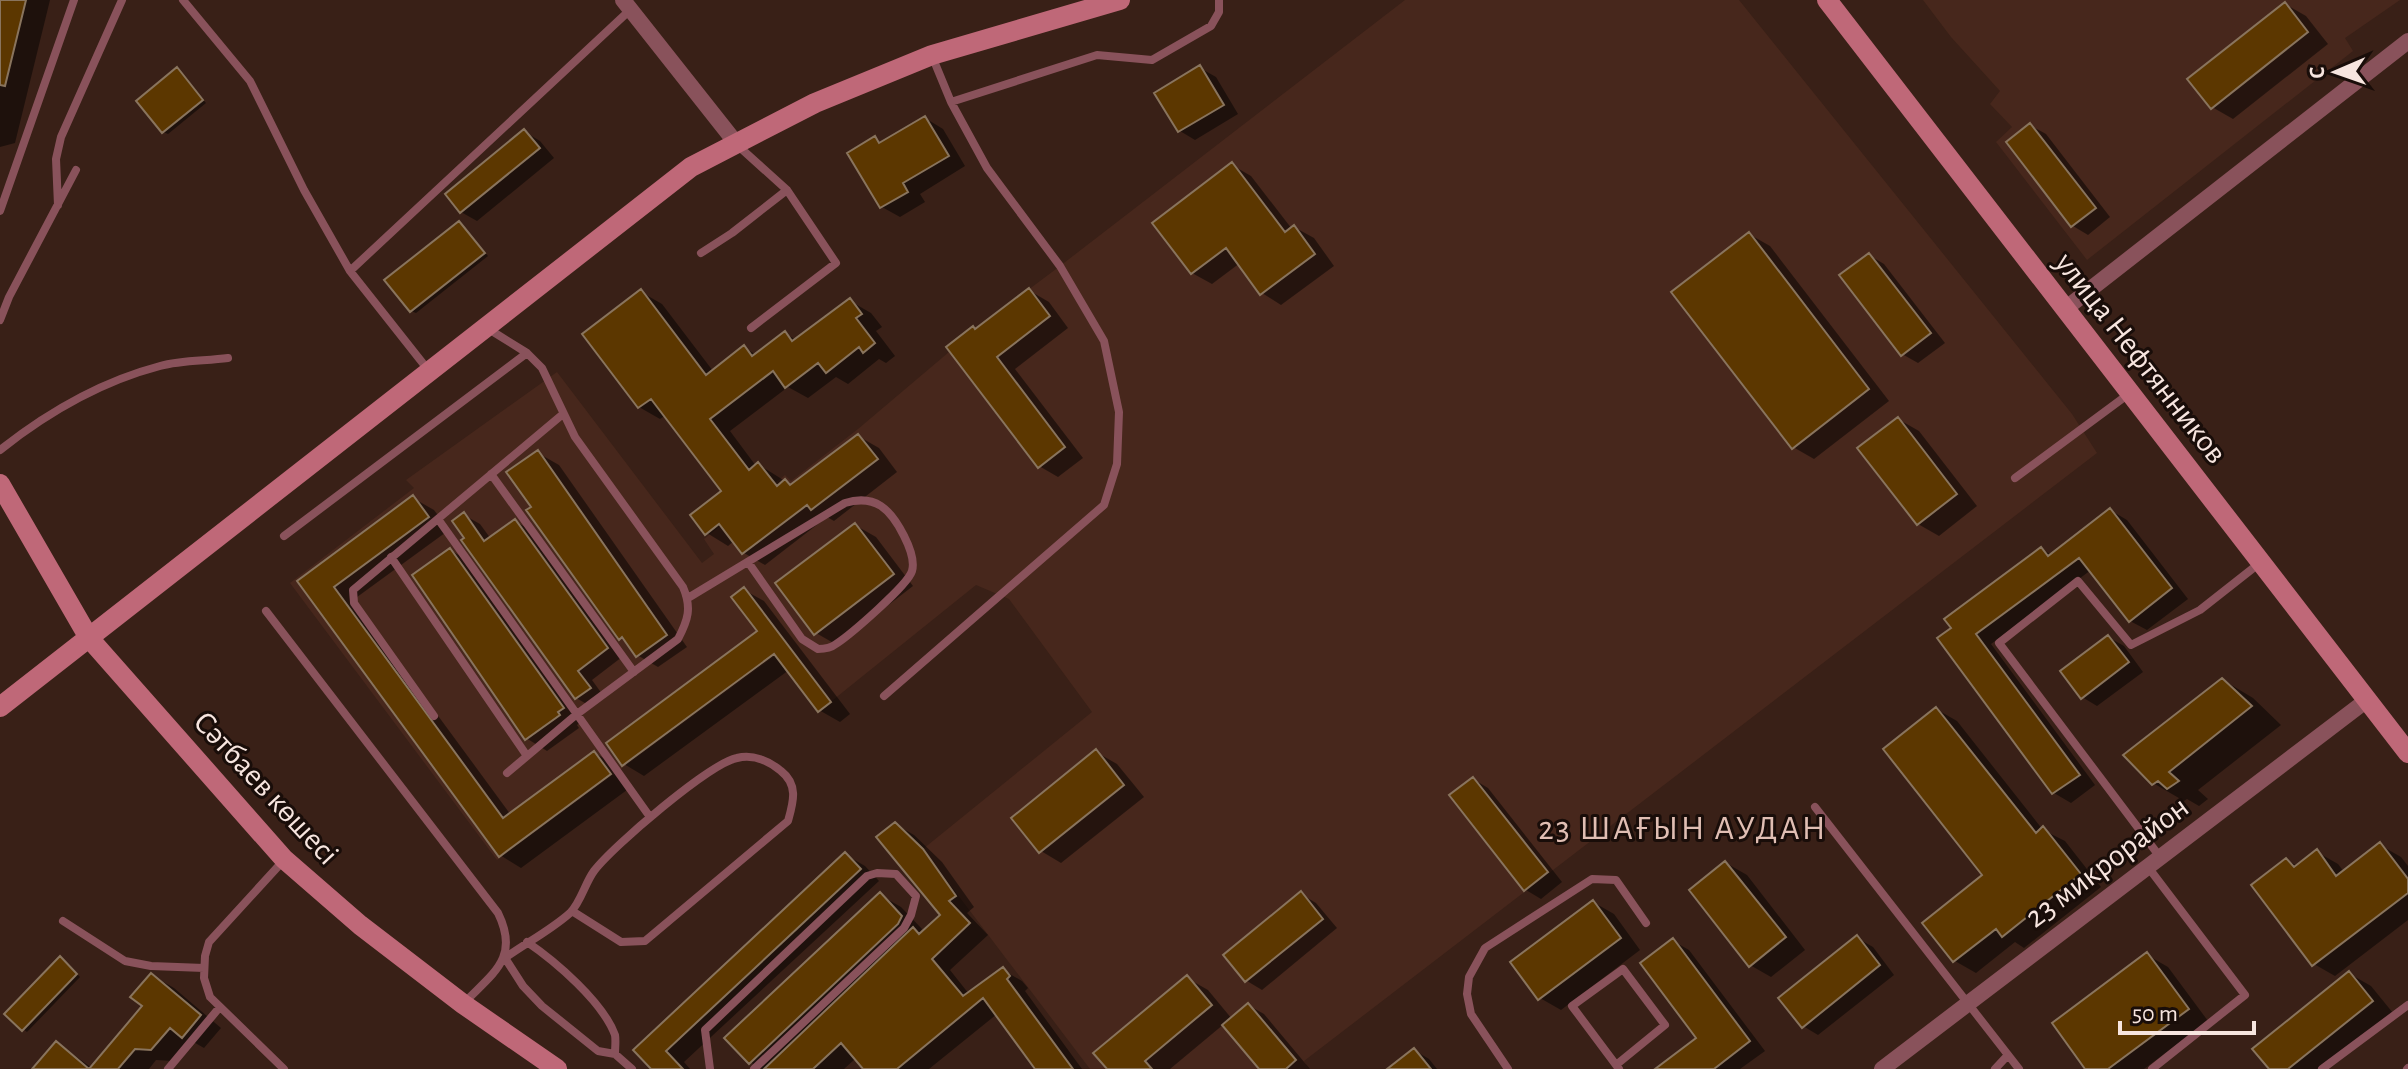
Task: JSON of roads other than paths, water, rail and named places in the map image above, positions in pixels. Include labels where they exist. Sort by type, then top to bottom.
[{"type":"street","points":[[0,707],[691,167],[815,103],[932,55],[1120,0]]},
{"type":"street","name":"улица Нефтянников","points":[[1827,0],[2408,753]]},
{"type":"street","points":[[626,5],[736,143]]},
{"type":"street","points":[[2065,309],[2408,41]]},
{"type":"street","name":"Сәтбаев көшесі","points":[[0,484],[89,638],[284,859],[360,925],[544,1064]]},
{"type":"street","name":"23 микрорайон","points":[[1882,1069],[2367,700]]},
{"type":"lane","points":[[0,211],[74,0]]},
{"type":"lane","points":[[58,205],[56,159],[61,137],[122,0]]},
{"type":"lane","points":[[183,0],[250,81],[304,190],[350,271],[430,372]]},
{"type":"lane","points":[[951,102],[1097,55],[1152,60],[1211,26],[1219,12],[1219,0]]},
{"type":"lane","points":[[350,271],[626,5]]},
{"type":"lane","points":[[884,696],[1104,505],[1117,464],[1119,412],[1104,341],[1060,266],[987,168],[951,102],[932,55]]},
{"type":"lane","points":[[736,143],[787,190],[836,263],[751,328]]},
{"type":"lane","points":[[0,320],[76,170]]},
{"type":"lane","points":[[701,253],[787,190]]},
{"type":"lane","points":[[486,327],[527,353],[542,368],[575,437],[674,575],[688,598],[689,610],[687,623],[678,639],[577,714],[507,773]]},
{"type":"lane","points":[[284,536],[527,353]]},
{"type":"lane","points":[[0,450],[41,417],[99,387],[161,365],[228,358]]},
{"type":"lane","points":[[2015,478],[2130,393]]},
{"type":"lane","points":[[434,716],[354,603],[353,590],[563,414]]},
{"type":"lane","points":[[491,474],[634,672]]},
{"type":"lane","points":[[688,598],[845,503],[863,500],[886,510],[912,551],[913,563],[911,575],[901,587],[836,645],[818,649],[802,639],[748,562]]},
{"type":"lane","points":[[438,519],[650,817]]},
{"type":"lane","points":[[391,557],[527,756]]},
{"type":"lane","points":[[2152,1069],[2245,995],[1999,643],[2078,581],[2131,645],[2200,610],[2261,562]]},
{"type":"lane","points":[[266,611],[498,913],[505,933],[505,958],[523,986],[542,1006],[598,1051],[615,1054],[632,1069]]},
{"type":"lane","points":[[463,1004],[505,958],[572,911],[595,871],[650,817],[721,765],[736,758],[755,757],[771,763],[786,775],[793,787],[794,800],[788,821],[645,941],[621,942],[572,911]]},
{"type":"lane","points":[[1815,807],[2019,1069]]},
{"type":"lane","points":[[284,859],[209,942],[204,968],[206,987],[219,1008],[284,1069]]},
{"type":"lane","points":[[713,1068],[705,1030],[867,876],[896,874],[916,896],[904,928],[754,1069]]},
{"type":"lane","points":[[1508,1069],[1471,1014],[1467,994],[1469,977],[1485,948],[1592,879],[1616,880],[1646,923]]},
{"type":"lane","points":[[63,921],[125,961],[151,966],[204,968]]},
{"type":"lane","points":[[527,942],[549,957],[589,995],[615,1036],[615,1054]]},
{"type":"lane","points":[[1623,969],[1665,1025],[1617,1067],[1572,1006],[1623,969]]},
{"type":"lane","points":[[2322,1069],[2408,1005]]},
{"type":"lane","points":[[168,1069],[219,1008]]},
{"type":"lane","points":[[1995,1069],[2008,1055]]},
{"type":"district","name":"23 ШАҒЫН АУДАН","points":[[1683,829]]}]
